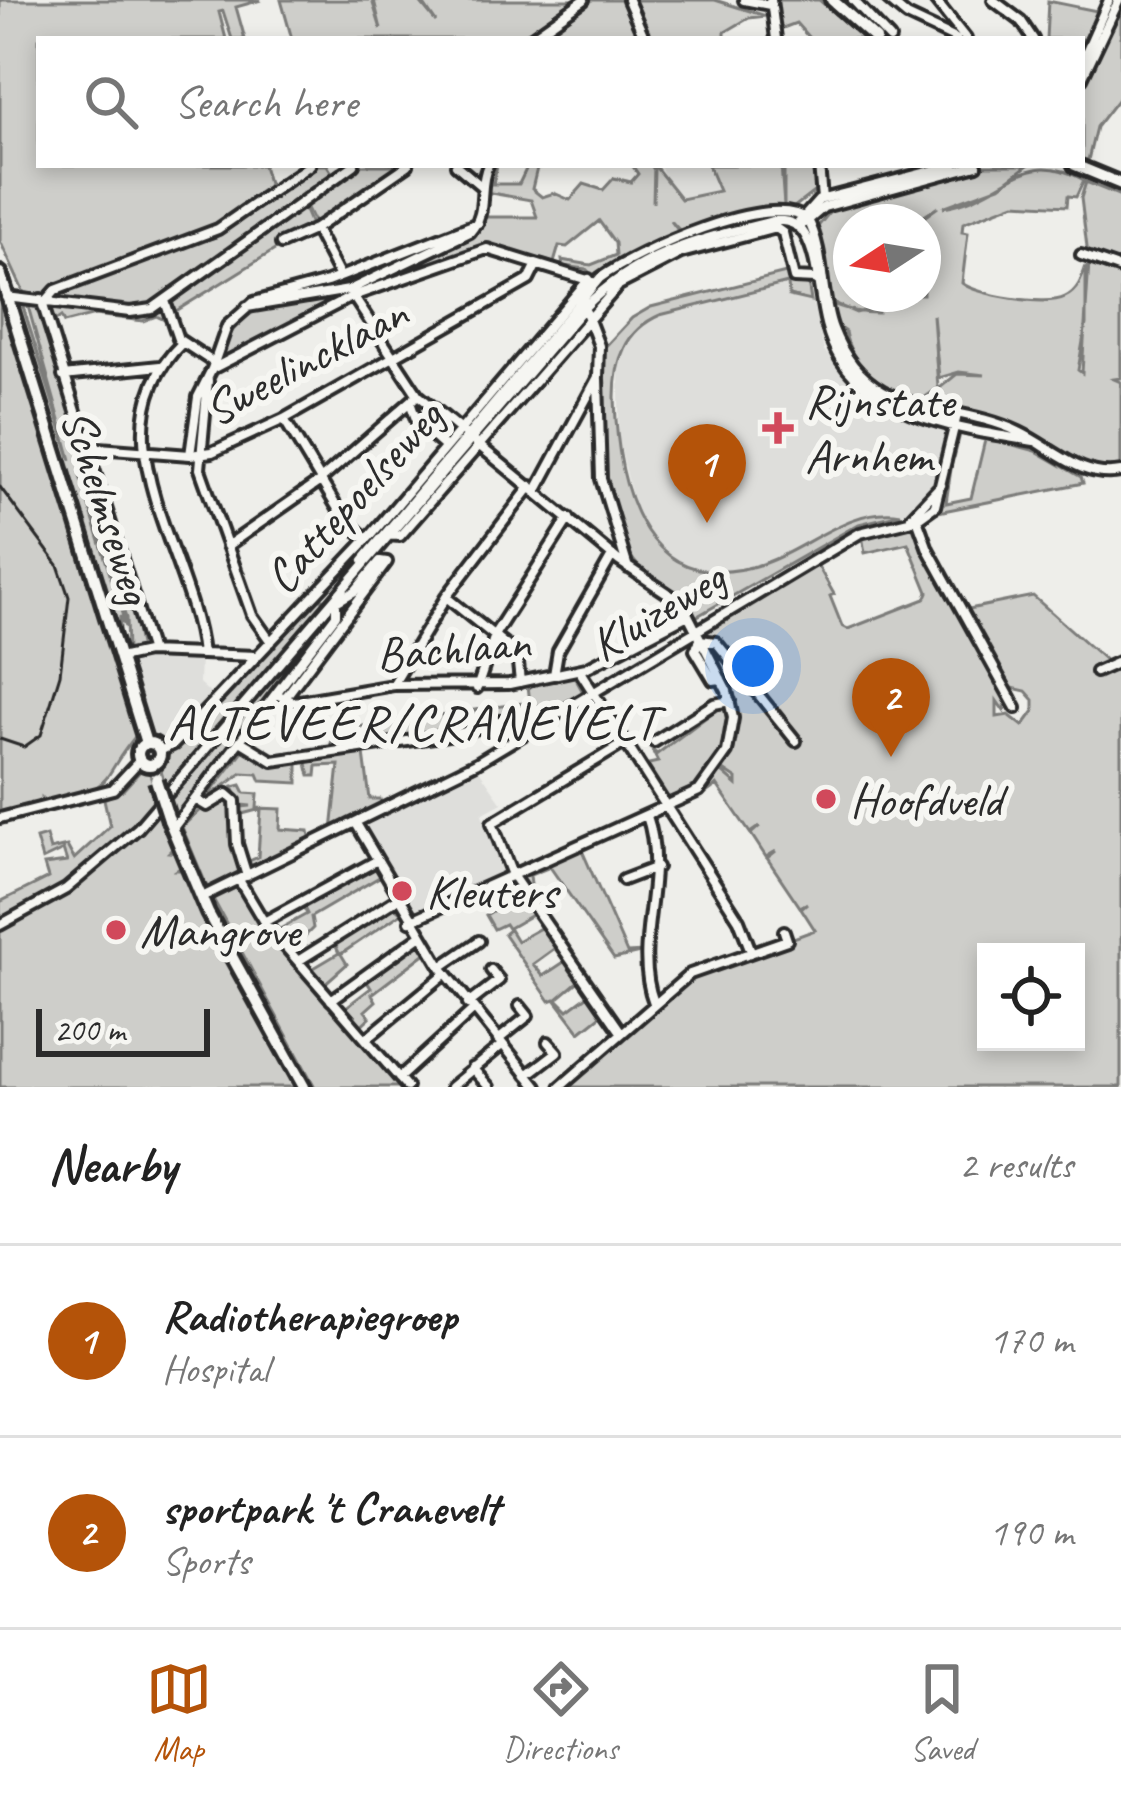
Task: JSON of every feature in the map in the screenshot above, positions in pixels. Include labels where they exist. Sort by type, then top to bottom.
[{"type":"main road","points":[[832,0],[873,36]]},
{"type":"main road","points":[[1083,168],[1121,184]]},
{"type":"main road","name":"Schelmseweg","points":[[0,273],[146,743]]},
{"type":"main road","points":[[146,762],[160,751],[146,743],[139,749],[146,762],[156,780],[200,897],[304,1087]]},
{"type":"street","points":[[533,36],[584,0]]},
{"type":"street","points":[[628,0],[644,36]]},
{"type":"street","points":[[744,0],[771,2],[776,36]]},
{"type":"street","points":[[854,0],[887,36]]},
{"type":"street","points":[[888,0],[907,16],[950,36]]},
{"type":"street","points":[[935,0],[964,36]]},
{"type":"street","points":[[993,0],[1021,21],[1031,36]]},
{"type":"street","points":[[1085,54],[1109,0]]},
{"type":"street","points":[[1085,72],[1119,0]]},
{"type":"street","points":[[45,299],[53,291],[218,229],[306,168]]},
{"type":"street","points":[[333,168],[340,175]]},
{"type":"street","points":[[2,291],[136,312],[165,301],[350,168]]},
{"type":"street","points":[[281,244],[315,229],[404,168]]},
{"type":"street","points":[[460,168],[481,186]]},
{"type":"street","points":[[211,371],[478,223],[487,168]]},
{"type":"street","points":[[819,168],[823,204]]},
{"type":"street","points":[[802,223],[823,204],[944,168]]},
{"type":"street","points":[[823,204],[965,168]]},
{"type":"street","name":"Cattepoelseweg","points":[[391,535],[470,436],[583,308],[595,284],[638,254],[674,238],[778,211],[802,223]]},
{"type":"street","name":"Cattepoelseweg","points":[[160,751],[174,744],[316,595],[446,447],[470,436],[583,308],[656,262],[779,220],[802,223]]},
{"type":"street","points":[[271,642],[254,619],[195,455],[211,371],[227,326],[246,307],[340,277],[478,223]]},
{"type":"street","points":[[802,223],[814,279],[842,361],[869,393],[897,408],[1007,428],[1088,471],[1121,472]]},
{"type":"street","points":[[802,223],[831,332],[868,381],[904,402],[956,419]]},
{"type":"street","name":"Cattepoelseweg","points":[[0,925],[66,889],[138,828],[391,535],[580,288],[664,250],[761,228],[778,228],[784,236],[794,278],[814,279]]},
{"type":"street","points":[[315,229],[340,277]]},
{"type":"street","points":[[246,307],[351,293],[483,250],[595,284]]},
{"type":"street","points":[[1081,255],[1121,269]]},
{"type":"street","name":"Sweelincklaan","points":[[86,447],[195,455],[284,419],[531,279],[536,266]]},
{"type":"street","points":[[351,293],[414,399],[417,422],[446,447]]},
{"type":"street","points":[[45,299],[63,376],[151,652]]},
{"type":"street","points":[[165,301],[182,343],[211,371]]},
{"type":"street","points":[[583,308],[599,346],[601,479],[628,568]]},
{"type":"street","points":[[182,343],[160,366],[147,409],[144,452],[202,654]]},
{"type":"street","points":[[63,376],[160,366]]},
{"type":"street","points":[[392,685],[446,597],[534,488],[598,377]]},
{"type":"street","points":[[410,921],[699,791],[721,766],[732,734],[730,701],[677,597],[612,556],[470,436],[414,399]]},
{"type":"street","points":[[227,546],[320,480],[414,399]]},
{"type":"street","points":[[284,419],[344,519],[366,538]]},
{"type":"street","name":"Kluizeweg","points":[[200,897],[357,825],[860,533],[916,517],[942,484],[956,419]]},
{"type":"street","points":[[916,517],[1016,708]]},
{"type":"street","points":[[477,688],[496,637],[568,518]]},
{"type":"street","points":[[554,675],[558,651],[612,556]]},
{"type":"street","name":"Cattepoelseweg","points":[[170,824],[197,800],[387,562],[380,561],[355,591],[335,600]]},
{"type":"street","points":[[316,595],[335,600]]},
{"type":"street","points":[[446,597],[517,654],[520,682]]},
{"type":"street","name":"Cattepoelseweg","points":[[280,696],[336,615],[335,600]]},
{"type":"street","name":"Bachlaan","points":[[280,696],[294,702],[392,685],[477,688],[520,682],[579,670],[688,615]]},
{"type":"street","points":[[700,640],[716,642],[796,741]]},
{"type":"street","points":[[119,658],[151,652],[258,656]]},
{"type":"street","points":[[1096,672],[1121,661]]},
{"type":"street","points":[[579,670],[739,920],[751,951]]},
{"type":"street","points":[[654,742],[714,704],[730,701]]},
{"type":"street","points":[[242,742],[275,761],[461,733],[533,711],[544,720]]},
{"type":"street","points":[[621,1032],[512,875],[493,821],[623,744]]},
{"type":"street","points":[[0,818],[117,788],[146,762]]},
{"type":"street","points":[[197,800],[207,806],[227,794],[235,801],[243,878],[265,922],[407,1087]]},
{"type":"street","points":[[647,816],[657,867],[646,962],[654,1003]]},
{"type":"street","points":[[357,825],[443,970],[537,1087]]},
{"type":"street","points":[[265,922],[376,861]]},
{"type":"street","points":[[622,880],[657,867]]},
{"type":"street","points":[[298,962],[397,899]]},
{"type":"street","points":[[560,1087],[690,974],[787,940],[784,931]]},
{"type":"street","points":[[331,1000],[420,936]]},
{"type":"street","points":[[366,1039],[479,941]]},
{"type":"street","points":[[399,1078],[499,980],[491,970]]},
{"type":"street","points":[[451,1087],[528,1016],[520,1006]]},
{"type":"street","points":[[527,1075],[556,1052],[548,1042]]},
{"type":"street","points":[[472,1069],[489,1087]]},
{"type":"shaded area","points":[[0,0],[261,0],[236,7],[244,36],[231,36],[223,11],[219,12],[225,36],[36,36],[36,168],[264,168],[270,190],[199,235],[138,252],[45,296],[24,293],[0,241]]},
{"type":"shaded area","points":[[281,0],[372,0],[381,29],[374,0],[418,0],[436,22],[421,0],[579,0],[528,36],[291,36]]},
{"type":"shaded area","points":[[590,0],[626,0],[641,36],[538,36]]},
{"type":"shaded area","points":[[630,0],[715,0],[766,16],[749,18],[725,36],[646,36]]},
{"type":"shaded area","points":[[775,0],[819,0],[836,15],[822,0],[827,0],[867,36],[807,36],[796,23],[775,31]]},
{"type":"shaded area","points":[[1048,1],[1102,12],[1085,48],[1085,36],[1046,36]]},
{"type":"shaded area","points":[[1121,2],[1121,95],[1096,127],[1088,160],[1085,160],[1085,77]]},
{"type":"shaded area","points":[[310,168],[329,168],[334,176],[152,306],[133,309],[54,298],[171,248],[216,237]]},
{"type":"shaded area","points":[[354,168],[401,168],[315,225],[305,204]]},
{"type":"shaded area","points":[[490,168],[496,168],[493,184],[519,184],[527,168],[537,168],[532,189],[542,197],[554,193],[570,200],[584,184],[603,190],[614,178],[631,182],[638,174],[634,168],[656,168],[681,199],[719,191],[709,168],[781,168],[784,206],[784,168],[816,168],[815,191],[793,208],[682,233],[671,221],[680,233],[595,278],[586,269],[563,266],[562,260],[591,265],[616,255],[615,243],[599,221],[567,247],[559,246],[554,263],[494,246],[360,291],[475,231],[486,217],[537,217],[531,200],[485,192]]},
{"type":"shaded area","points":[[661,168],[709,168],[719,191],[696,200],[677,198]]},
{"type":"shaded area","points":[[975,168],[1024,168],[1007,180],[1045,168],[1084,180],[1076,197],[1068,196],[1067,206],[1015,203],[963,223],[962,232],[968,233],[962,283],[1012,298],[1056,300],[1073,291],[1086,266],[1086,310],[1089,262],[1121,271],[1121,378],[1114,379],[1121,382],[1121,469],[1087,468],[1034,437],[920,404],[957,374],[985,375],[959,372],[939,378],[933,315],[938,388],[917,403],[870,376],[854,356],[845,332],[835,325],[829,303],[833,312],[941,312],[941,204],[846,204]]},
{"type":"shaded area","points":[[1086,182],[1121,196],[1121,266],[1088,256],[1081,198]]},
{"type":"shaded area","points":[[303,206],[312,227],[176,311],[177,318],[169,322],[156,316],[143,321],[95,315],[64,323],[61,317],[51,324],[45,304],[148,314]]},
{"type":"shaded area","points":[[833,208],[833,303],[826,300],[815,230],[830,212],[825,210]]},
{"type":"shaded area","points":[[790,272],[795,283],[808,282],[811,301],[789,296],[788,283],[660,315],[630,338],[620,359],[615,397],[617,433],[632,501],[646,530],[666,553],[692,567],[725,571],[765,563],[865,516],[901,514],[859,524],[694,618],[681,601],[640,568],[613,520],[602,464],[602,350],[632,318],[651,307]]},
{"type":"shaded area","name":"Rijnstate Arnhem","points":[[792,282],[808,283],[824,350],[865,403],[951,432],[940,479],[920,509],[838,526],[764,564],[727,572],[696,571],[659,549],[638,522],[619,441],[619,362],[632,326],[675,306]]},
{"type":"shaded area","points":[[0,295],[139,732],[98,786],[48,804],[42,798],[42,806],[0,816]]},
{"type":"shaded area","points":[[344,295],[217,365],[235,327],[264,306],[301,297]]},
{"type":"shaded area","points":[[26,299],[38,304],[131,596],[141,651],[127,653],[126,618],[80,476],[124,620],[125,627],[120,616],[120,651],[14,303],[21,300],[71,460]]},
{"type":"shaded area","points":[[960,431],[1036,451],[1081,477],[1083,483],[938,512],[952,462],[946,503],[971,498],[985,440],[960,434],[954,458]]},
{"type":"shaded area","points":[[917,527],[1007,696],[1004,711],[997,701],[997,717],[1009,715],[1023,726],[1034,711],[1034,700],[1026,691],[1008,687],[934,555],[969,609],[1033,596],[1106,661],[1105,667],[1121,663],[1121,1087],[564,1087],[692,976],[815,930],[801,908],[807,903],[800,907],[767,858],[776,851],[766,857],[751,834],[760,826],[750,833],[717,785],[702,796],[721,771],[737,785],[737,779],[722,769],[733,720],[727,690],[707,644],[715,638],[700,632],[815,561],[834,594],[830,596],[842,626],[848,629],[925,599],[928,592],[908,543],[865,553],[862,535]]},
{"type":"shaded area","points":[[316,599],[323,599],[323,606],[167,791],[160,768],[170,752]]},
{"type":"shaded area","points":[[334,608],[180,817],[174,814],[169,798]]},
{"type":"shaded area","points":[[145,655],[200,657],[199,683],[214,697],[168,744],[152,733],[129,660]]},
{"type":"shaded area","points":[[574,676],[583,692],[546,714],[534,709],[460,731],[329,750],[335,730],[530,702],[528,686]]},
{"type":"shaded area","points":[[721,706],[729,710],[729,726],[721,755],[694,788],[667,804],[640,766],[658,762],[652,750],[657,754]]},
{"type":"shaded area","points":[[440,739],[364,754],[370,799],[380,799],[382,807],[332,831],[339,765],[317,766],[316,776],[310,776],[306,759]]},
{"type":"shaded area","points":[[245,748],[271,763],[298,761],[298,783],[261,781],[258,774],[242,773],[205,800]]},
{"type":"shaded area","points":[[142,769],[150,774],[159,800],[142,819],[86,869],[0,922],[0,902],[48,878],[44,865],[67,862],[63,850],[42,860],[36,839],[46,836],[50,850],[67,846],[74,859],[110,826],[104,799],[123,790]]},
{"type":"shaded area","points":[[478,769],[502,803],[482,814],[502,873],[413,912],[366,826]]},
{"type":"shaded area","points":[[241,785],[245,793],[258,794],[257,808],[281,809],[280,829],[309,831],[311,841],[249,867],[247,862],[258,857],[261,809],[242,814],[241,807],[251,806],[241,805],[233,787]]},
{"type":"shaded area","points":[[225,797],[235,806],[230,832],[241,874],[208,889],[182,827],[203,807]]},
{"type":"shaded area","points":[[162,807],[176,845],[169,852],[178,853],[183,866],[177,870],[185,870],[216,935],[212,946],[224,950],[301,1087],[0,1087],[0,927],[83,880]]},
{"type":"shaded area","points":[[581,848],[627,953],[644,952],[614,959],[550,867],[530,875],[531,885],[524,889],[518,879]]},
{"type":"shaded area","points":[[374,866],[381,876],[311,917],[313,928],[291,950],[268,924],[271,920],[278,930],[307,914],[301,902]]},
{"type":"shaded area","points":[[239,883],[254,911],[405,1087],[315,1087],[212,897]]},
{"type":"shaded area","points":[[521,893],[535,913],[509,928],[517,941],[544,926],[558,946],[533,964],[543,976],[567,960],[581,979],[557,999],[568,1010],[591,993],[604,1013],[580,1032],[555,999],[550,1001],[504,934],[509,930],[505,924],[494,929],[486,915]]},
{"type":"shaded area","points":[[392,905],[402,913],[341,954],[347,964],[322,986],[302,961],[312,969],[339,953],[333,940]]},
{"type":"shaded area","points":[[417,942],[427,952],[372,994],[376,1001],[365,1011],[370,1017],[358,1028],[334,1000],[345,1008],[371,988],[364,977]]},
{"type":"tram line","points":[[0,487],[58,565],[69,597],[60,674],[41,735],[24,747],[0,739]]},
{"type":"place","name":"Rijnstate Arnhem","points":[[778,428]]},
{"type":"place","name":"Radiotherapiegroep","points":[[707,523]]},
{"type":"place","name":"sportpark 't Cranevelt","points":[[891,757]]},
{"type":"place","name":"Hoofdveld","points":[[826,799]]},
{"type":"place","name":"Kleuters","points":[[402,891]]},
{"type":"place","name":"Mangrove","points":[[116,930]]},
{"type":"district","name":"ALTEVEER/CRANEVELT","points":[[414,721]]}]
